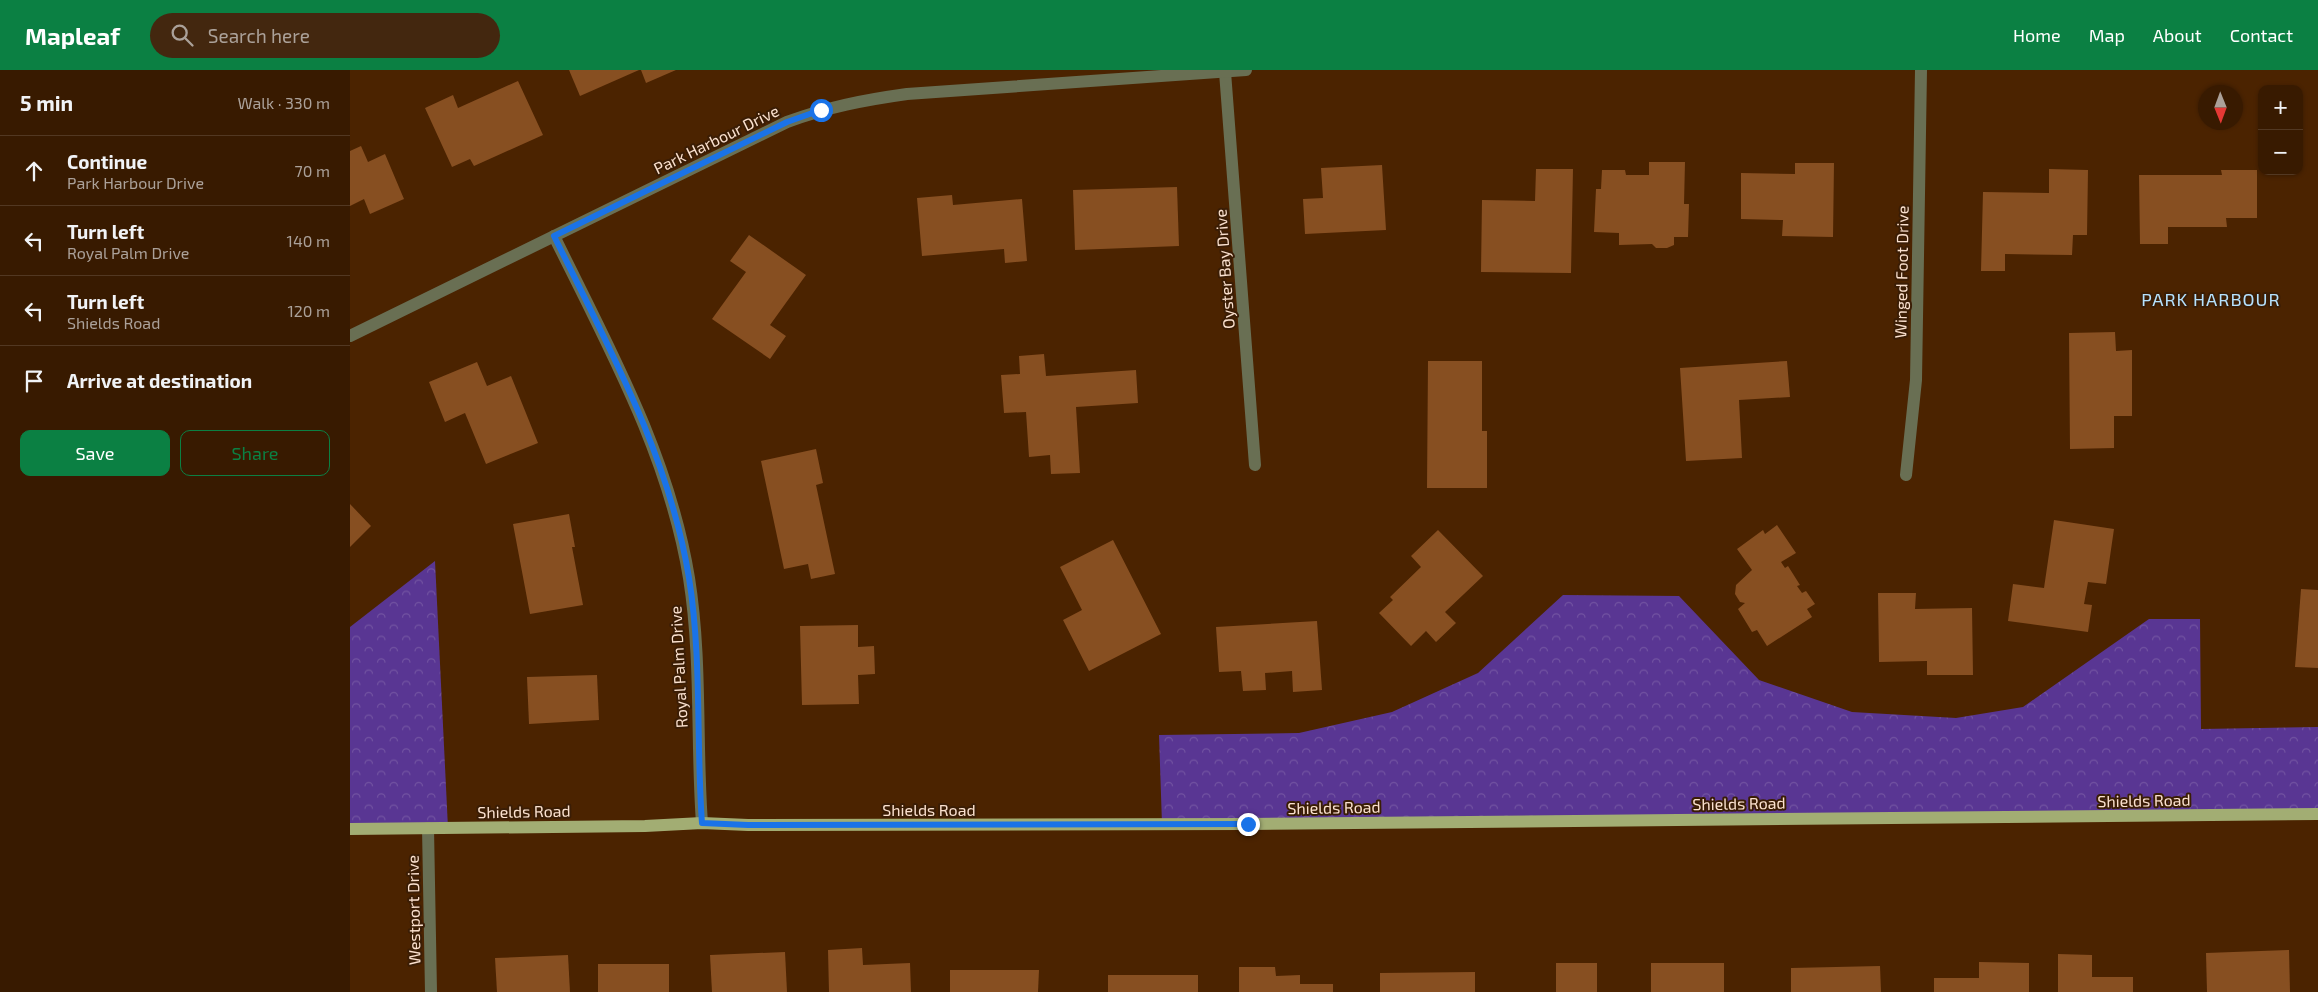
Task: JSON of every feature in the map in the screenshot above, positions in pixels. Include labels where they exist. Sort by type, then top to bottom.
[{"type":"main road","name":"Shields Road","points":[[350,829],[645,826],[702,823],[748,825],[1248,824],[2318,814]]},
{"type":"street","name":"Park Harbour Drive","points":[[350,336],[787,122],[821,110],[856,101],[907,94],[1246,70]]},
{"type":"street","name":"Winged Foot Drive","points":[[1906,474],[1916,380],[1921,70]]},
{"type":"street","name":"Oyster Bay Drive","points":[[1225,72],[1255,465]]},
{"type":"street","name":"Royal Palm Drive","points":[[554,236],[634,399],[658,459],[676,521],[689,578],[696,640],[698,777],[702,823]]},
{"type":"street","name":"Westport Drive","points":[[428,828],[431,992]]},
{"type":"green space","points":[[435,561],[448,828],[350,829],[350,627]]},
{"type":"green space","points":[[1563,595],[1679,596],[1759,680],[1852,712],[1956,718],[2023,707],[2149,619],[2200,619],[2201,729],[2318,727],[2318,814],[1162,824],[1159,735],[1299,733],[1392,712],[1478,673]]},
{"type":"building","points":[[569,70],[639,70],[580,96]]},
{"type":"building","points":[[641,70],[676,70],[646,83]]},
{"type":"building","points":[[518,81],[543,135],[474,166],[470,159],[452,167],[425,108],[453,95],[458,108]]},
{"type":"building","points":[[361,146],[368,162],[385,154],[404,199],[370,214],[364,199],[350,206],[350,151]]},
{"type":"building","points":[[1649,162],[1685,162],[1684,204],[1689,204],[1688,237],[1674,237],[1674,245],[1667,248],[1656,248],[1652,244],[1619,245],[1619,233],[1594,232],[1596,189],[1601,189],[1602,170],[1625,170],[1626,175],[1649,175]]},
{"type":"building","points":[[1795,163],[1834,163],[1833,237],[1782,236],[1783,220],[1741,219],[1741,173],[1795,174]]},
{"type":"building","points":[[1382,165],[1386,230],[1305,234],[1303,199],[1323,198],[1321,168]]},
{"type":"building","points":[[1536,169],[1573,169],[1571,273],[1481,272],[1482,200],[1535,201]]},
{"type":"building","points":[[2049,169],[2088,170],[2087,235],[2073,235],[2072,255],[2005,254],[2005,271],[1981,271],[1983,192],[2049,193]]},
{"type":"building","points":[[2221,170],[2257,170],[2257,218],[2226,218],[2227,227],[2168,227],[2168,244],[2140,244],[2139,175],[2222,175]]},
{"type":"building","points":[[1177,187],[1179,246],[1075,250],[1073,190]]},
{"type":"building","points":[[952,195],[953,205],[1022,199],[1027,261],[1005,263],[1004,249],[922,256],[917,198]]},
{"type":"building","points":[[749,235],[806,275],[770,325],[786,336],[770,359],[712,319],[746,272],[730,261]]},
{"type":"building","points":[[2115,332],[2116,351],[2132,350],[2132,416],[2114,416],[2114,448],[2070,449],[2069,333]]},
{"type":"building","points":[[1044,354],[1046,376],[1136,370],[1138,403],[1076,407],[1080,473],[1051,474],[1050,455],[1029,457],[1026,412],[1004,413],[1001,375],[1020,374],[1019,356]]},
{"type":"building","points":[[1428,361],[1482,361],[1482,431],[1487,431],[1487,488],[1427,488]]},
{"type":"building","points":[[1787,361],[1790,397],[1739,400],[1742,458],[1686,461],[1680,368]]},
{"type":"building","points":[[477,362],[487,386],[511,376],[538,443],[486,464],[465,413],[445,422],[429,382]]},
{"type":"building","points":[[816,449],[823,483],[816,485],[835,574],[811,579],[808,564],[784,569],[761,461]]},
{"type":"building","points":[[350,504],[371,526],[350,547]]},
{"type":"building","points":[[569,514],[575,547],[572,547],[583,605],[530,614],[513,524]]},
{"type":"building","points":[[2054,520],[2114,529],[2106,584],[2088,582],[2084,604],[2092,605],[2088,632],[2008,621],[2013,584],[2044,588]]},
{"type":"building","points":[[1777,525],[1796,553],[1781,562],[1785,568],[1788,566],[1800,585],[1797,586],[1802,593],[1806,591],[1815,604],[1807,609],[1812,617],[1767,646],[1757,630],[1752,632],[1738,609],[1745,603],[1740,602],[1735,594],[1736,585],[1752,570],[1737,549],[1763,530],[1765,534]]},
{"type":"building","points":[[1438,530],[1483,576],[1445,612],[1456,623],[1436,642],[1426,631],[1411,646],[1379,613],[1393,600],[1390,597],[1421,567],[1411,556]]},
{"type":"building","points":[[1113,540],[1161,634],[1089,671],[1063,620],[1082,610],[1060,567]]},
{"type":"building","points":[[2301,589],[2318,590],[2318,668],[2295,667]]},
{"type":"building","points":[[1878,593],[1916,593],[1915,609],[1972,608],[1973,675],[1927,675],[1927,661],[1879,662]]},
{"type":"building","points":[[1317,621],[1322,690],[1293,692],[1292,671],[1265,673],[1266,690],[1243,691],[1241,671],[1219,672],[1216,627]]},
{"type":"building","points":[[858,625],[858,647],[874,646],[875,674],[858,675],[859,704],[802,705],[800,626]]},
{"type":"building","points":[[597,675],[599,720],[529,724],[527,677]]},
{"type":"building","points":[[862,948],[863,965],[910,963],[911,992],[829,992],[828,950]]},
{"type":"building","points":[[2289,950],[2290,992],[2207,992],[2206,953]]},
{"type":"building","points":[[785,952],[787,992],[712,992],[710,955]]},
{"type":"building","points":[[2058,954],[2092,955],[2092,977],[2133,977],[2133,992],[2058,992]]},
{"type":"building","points":[[568,955],[570,992],[497,992],[495,958]]},
{"type":"building","points":[[1979,962],[2029,963],[2029,992],[1934,992],[1934,978],[1979,978]]},
{"type":"building","points":[[1556,963],[1597,963],[1597,992],[1556,992]]},
{"type":"building","points":[[1651,963],[1724,963],[1724,992],[1651,992]]},
{"type":"building","points":[[598,964],[669,964],[669,992],[598,992]]},
{"type":"building","points":[[1880,966],[1881,992],[1791,992],[1791,968]]},
{"type":"building","points":[[1239,967],[1275,967],[1276,976],[1300,975],[1300,984],[1333,984],[1333,992],[1239,992]]},
{"type":"building","points":[[950,970],[1039,970],[1038,992],[950,992]]},
{"type":"building","points":[[1475,972],[1475,992],[1380,992],[1380,973]]},
{"type":"building","points":[[1108,975],[1198,975],[1198,992],[1108,992]]},
{"type":"district","name":"PARK HARBOUR","points":[[2211,299]]},
{"type":"route","points":[[821,110],[787,122],[554,236],[634,399],[658,459],[676,521],[689,578],[696,640],[698,777],[702,823],[748,825],[1248,824]]}]
